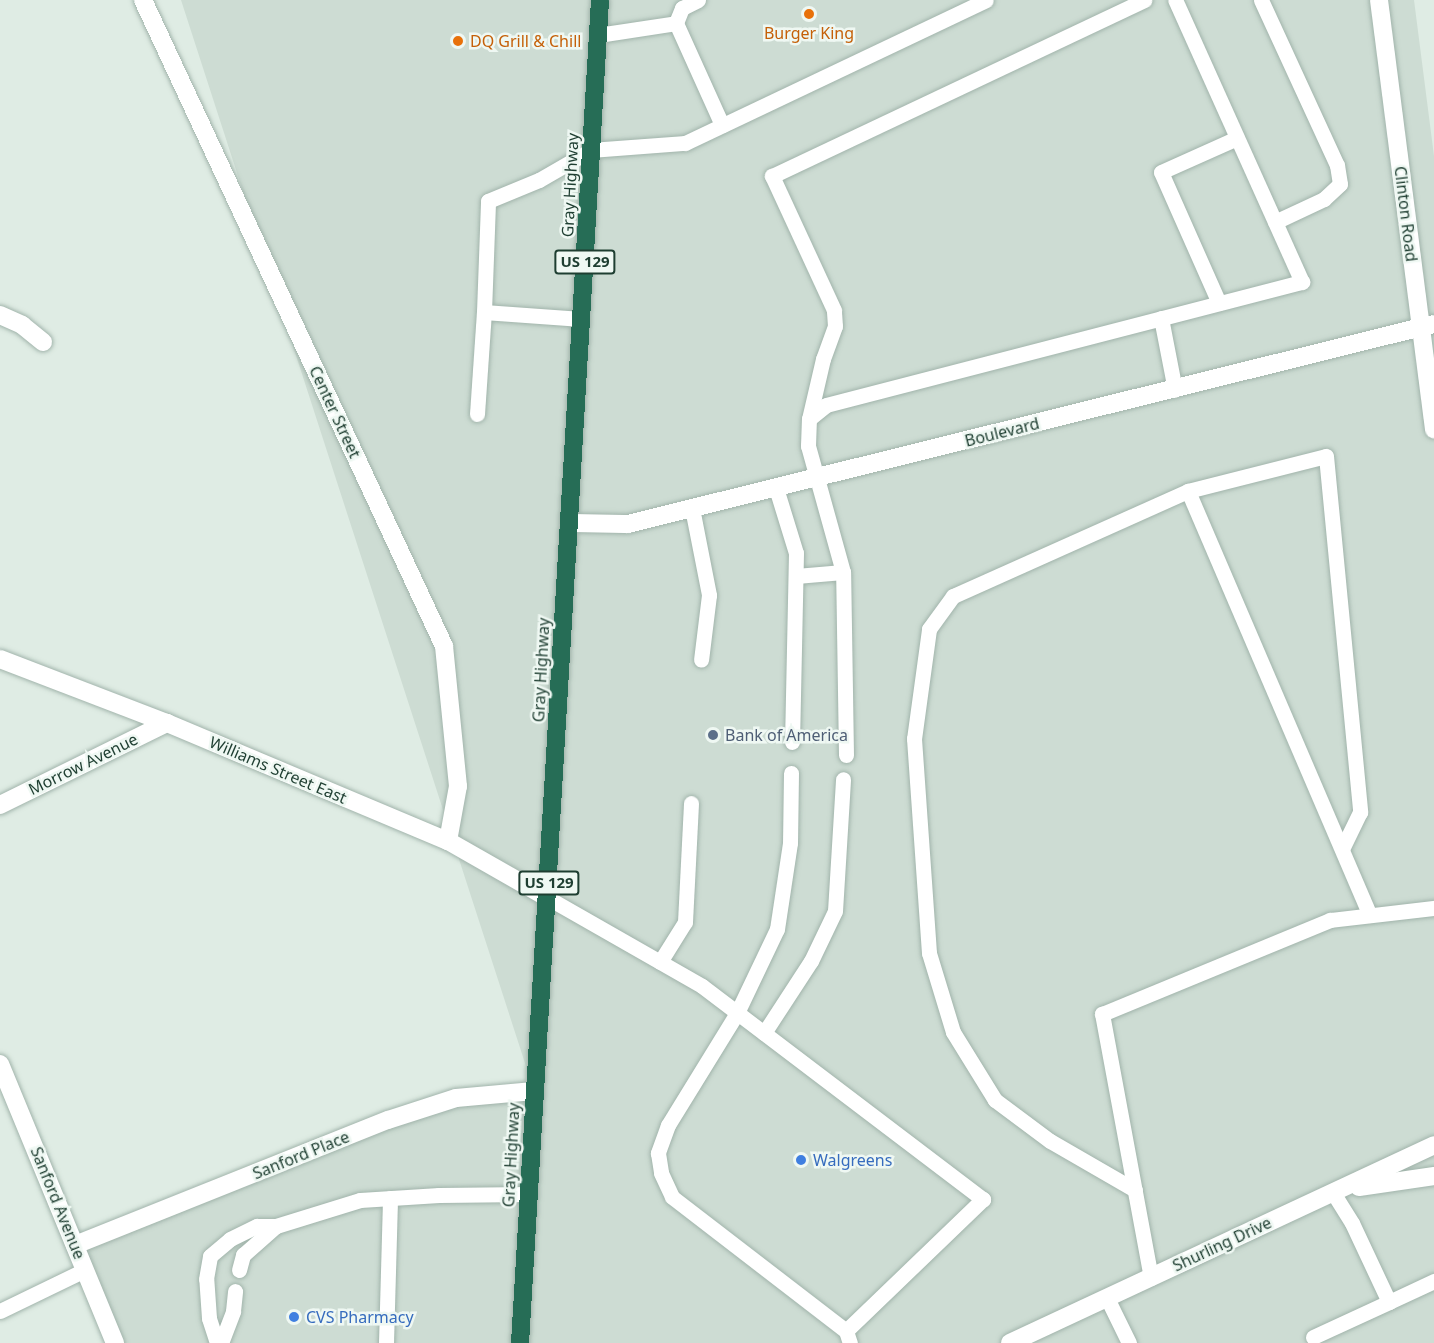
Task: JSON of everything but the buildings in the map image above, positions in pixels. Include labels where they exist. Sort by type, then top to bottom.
[{"type":"highway","name":"Gray Highway","points":[[520,1343],[600,0]]},
{"type":"street","name":"Center Street","points":[[143,0],[444,646],[458,786],[448,841]]},
{"type":"street","name":"Clinton Road","points":[[1379,0],[1427,327],[1434,429]]},
{"type":"street","points":[[0,315],[22,325],[43,342]]},
{"type":"street","name":"Boulevard","points":[[569,523],[628,524],[1427,327]]},
{"type":"street","name":"Williams Street East","points":[[0,659],[167,723],[448,841],[548,898]]},
{"type":"street","name":"Morrow Avenue","points":[[0,805],[167,723]]},
{"type":"street","name":"Sanford Avenue","points":[[0,1064],[115,1343]]},
{"type":"street","name":"Sanford Place","points":[[75,1245],[388,1120],[456,1098],[534,1091]]},
{"type":"street","name":"Shurling Drive","points":[[1011,1343],[1434,1145]]},
{"type":"street","points":[[1335,1192],[1434,1176]]},
{"type":"lane","points":[[698,0],[682,8],[676,23],[722,125]]},
{"type":"lane","points":[[477,414],[488,201],[539,180],[591,150],[685,143],[986,0]]},
{"type":"lane","points":[[846,755],[843,572],[808,446],[809,419],[823,359],[835,326],[834,309],[772,176],[1145,0]]},
{"type":"lane","points":[[809,419],[826,405],[1302,282],[1175,0]]},
{"type":"lane","points":[[1262,0],[1337,165],[1340,184],[1324,200],[1275,222]]},
{"type":"lane","points":[[598,35],[676,23]]},
{"type":"lane","points":[[1219,303],[1161,172],[1237,138]]},
{"type":"lane","points":[[484,312],[581,319]]},
{"type":"lane","points":[[1161,318],[1175,390]]},
{"type":"lane","points":[[1134,1190],[1050,1141],[995,1100],[953,1032],[929,953],[914,739],[929,629],[954,596],[1188,491],[1326,456],[1360,812],[1342,849]]},
{"type":"lane","points":[[776,488],[796,553],[792,742]]},
{"type":"lane","points":[[1188,491],[1370,915]]},
{"type":"lane","points":[[692,508],[709,595],[701,660]]},
{"type":"lane","points":[[796,576],[843,572]]},
{"type":"lane","points":[[548,898],[702,986],[737,1013],[983,1199],[848,1337],[672,1197],[661,1173],[658,1153],[668,1125],[737,1013],[777,929],[790,843],[791,773]]},
{"type":"lane","points":[[764,1033],[811,961],[835,911],[843,779]]},
{"type":"lane","points":[[660,962],[685,922],[691,803]]},
{"type":"lane","points":[[1151,1278],[1102,1014],[1330,920],[1434,908]]},
{"type":"lane","points":[[1335,1192],[1389,1302]]},
{"type":"lane","points":[[216,1343],[209,1318],[206,1279],[210,1256],[230,1239],[257,1226],[276,1226],[360,1200],[528,1194]]},
{"type":"lane","points":[[386,1343],[390,1198]]},
{"type":"lane","points":[[238,1270],[243,1255],[276,1226]]},
{"type":"lane","points":[[0,1311],[85,1270]]},
{"type":"lane","points":[[1313,1337],[1434,1281]]},
{"type":"lane","points":[[221,1343],[233,1311],[235,1291]]},
{"type":"lane","points":[[1107,1298],[1129,1343]]},
{"type":"shaded area","points":[[181,0],[1414,0],[1434,156],[1434,1343],[115,1343],[75,1245],[388,1120],[534,1091]]},
{"type":"place","name":"Burger King","points":[[809,14]]},
{"type":"place","name":"DQ Grill & Chill","points":[[458,41]]},
{"type":"place","name":"Bank of America","points":[[713,735]]},
{"type":"place","name":"Walgreens","points":[[801,1160]]},
{"type":"place","name":"CVS Pharmacy","points":[[294,1317]]}]
